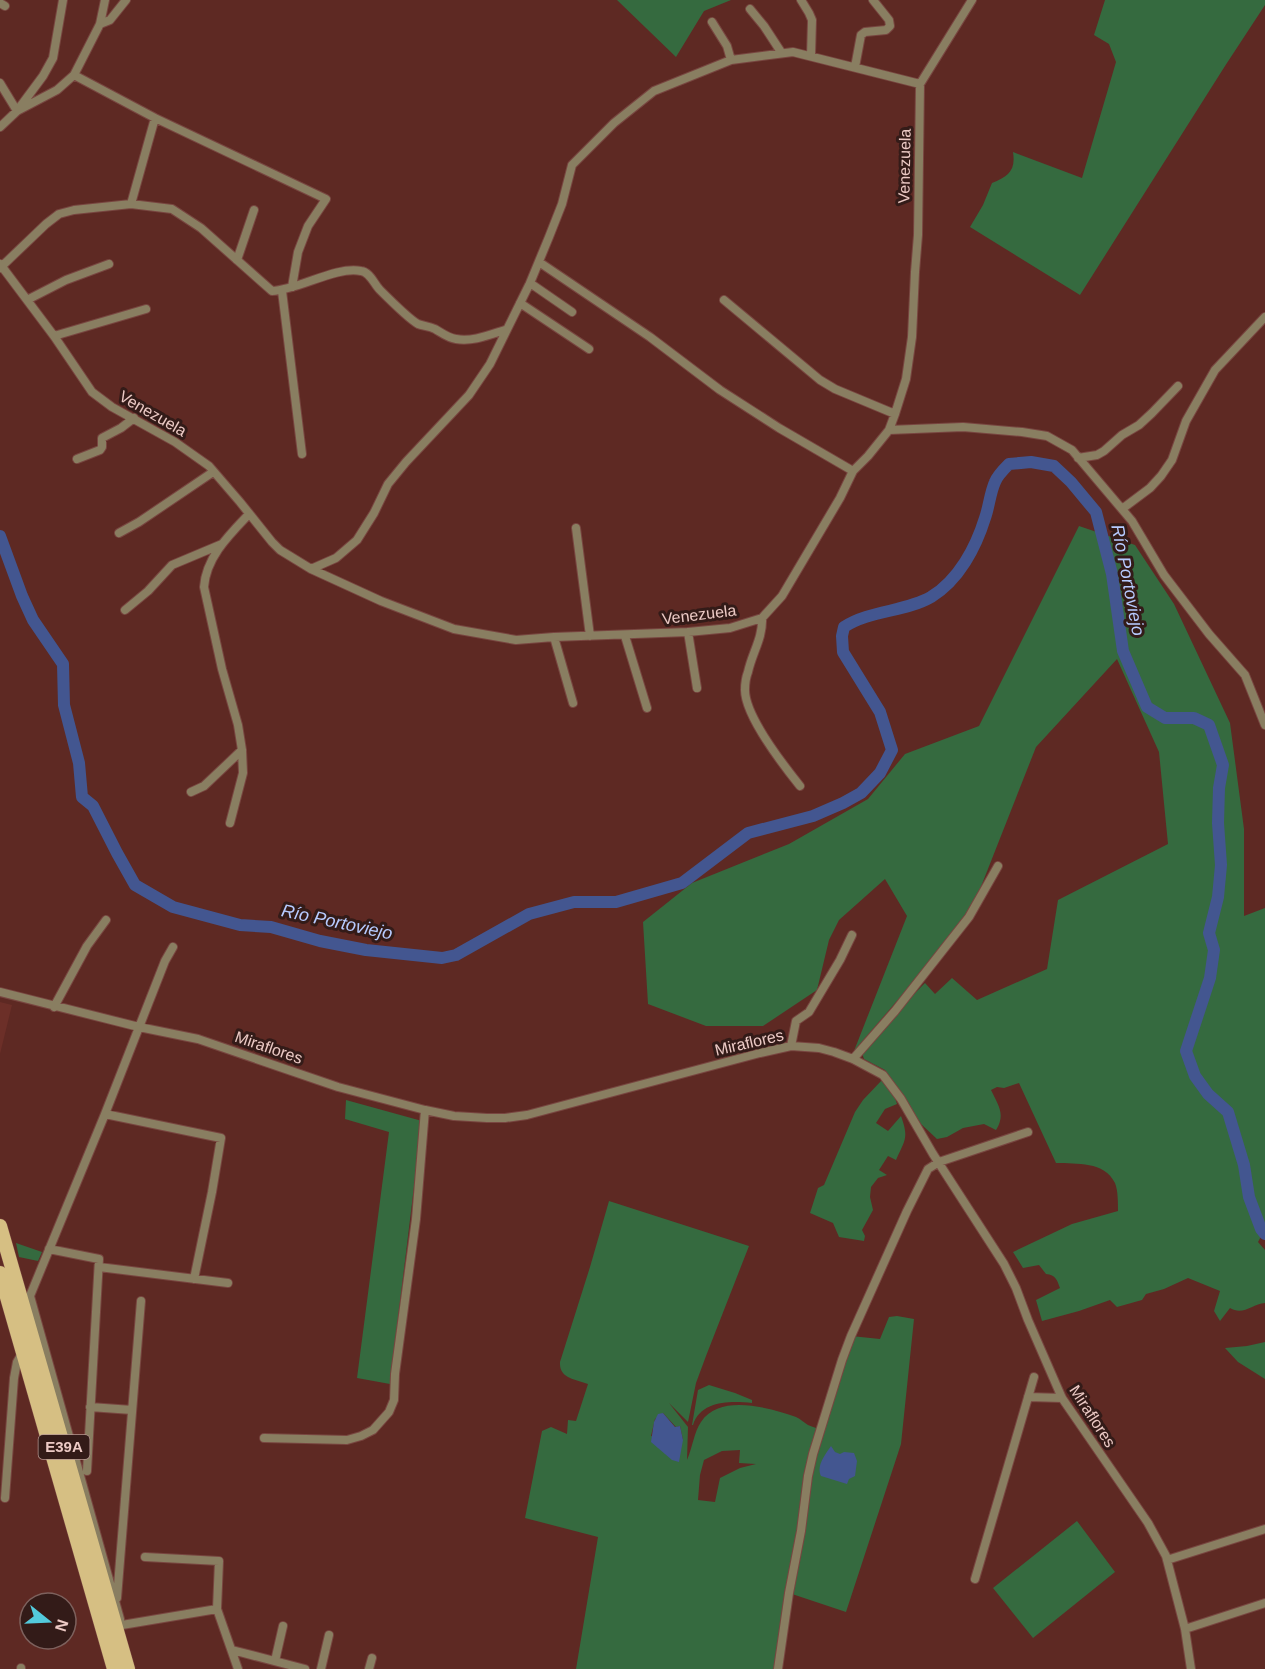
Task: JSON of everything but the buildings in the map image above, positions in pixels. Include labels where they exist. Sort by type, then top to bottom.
[{"type":"main road","name":"E39A","points":[[0,1226],[27,1302],[128,1669]]},
{"type":"main road","name":"E39A","points":[[0,1273],[114,1669]]},
{"type":"street","points":[[0,127],[17,111],[43,76],[53,58],[63,0]]},
{"type":"street","points":[[17,111],[57,90],[74,75],[100,24],[105,0]]},
{"type":"street","points":[[100,24],[117,14],[126,0]]},
{"type":"street","points":[[801,0],[812,20],[811,56]]},
{"type":"street","points":[[855,67],[862,33],[886,30],[890,26],[889,20],[873,0]]},
{"type":"street","points":[[311,569],[336,558],[357,540],[388,484],[468,395],[490,364],[539,262],[562,204],[572,165],[614,123],[654,91],[731,60],[781,52],[811,56],[920,84],[972,0]]},
{"type":"street","points":[[750,9],[781,52]]},
{"type":"street","points":[[712,22],[727,46],[731,60]]},
{"type":"street","points":[[74,75],[155,118],[326,199],[308,226],[298,252],[292,287]]},
{"type":"street","points":[[0,83],[17,111]]},
{"type":"street","name":"Venezuela","points":[[1,266],[54,336],[92,392],[112,407],[175,442],[208,465],[280,550],[311,569],[381,601],[454,629],[516,640],[625,636],[730,628],[762,618],[782,596],[854,471],[889,430],[896,414],[906,380],[912,337],[918,235],[920,84]]},
{"type":"street","points":[[131,204],[155,118]]},
{"type":"street","points":[[1,266],[59,214],[74,210],[131,204],[172,209],[201,228],[272,291],[282,291],[337,273],[362,271],[368,274],[408,317],[448,338],[462,340],[477,338],[505,330]]},
{"type":"street","points":[[237,260],[254,210]]},
{"type":"street","points":[[539,262],[650,337],[720,390],[779,428],[854,471]]},
{"type":"street","points":[[27,300],[66,280],[109,264]]},
{"type":"street","points":[[530,283],[572,312]]},
{"type":"street","points":[[282,291],[302,454]]},
{"type":"street","points":[[724,300],[820,380],[835,389],[896,414]]},
{"type":"street","points":[[520,303],[589,349]]},
{"type":"street","points":[[54,336],[146,309]]},
{"type":"street","points":[[1122,509],[1150,488],[1161,476],[1172,460],[1186,421],[1215,370],[1265,317]]},
{"type":"street","points":[[1078,458],[1104,451],[1122,435],[1139,425],[1178,386]]},
{"type":"street","points":[[77,459],[100,450],[102,438],[134,418]]},
{"type":"street","points":[[889,430],[963,427],[1047,436],[1072,450],[1132,521],[1164,575],[1209,634],[1245,675],[1265,724]]},
{"type":"street","points":[[119,533],[213,472]]},
{"type":"street","points":[[230,823],[243,773],[242,750],[204,587],[205,575],[222,544],[249,513]]},
{"type":"street","points":[[576,528],[590,636]]},
{"type":"street","points":[[125,610],[148,591],[172,565],[222,544]]},
{"type":"street","points":[[762,618],[757,647],[748,670],[745,690],[748,707],[777,756],[800,786]]},
{"type":"street","points":[[688,632],[697,688]]},
{"type":"street","points":[[625,636],[647,708]]},
{"type":"street","points":[[554,637],[573,703]]},
{"type":"street","points":[[191,792],[204,786],[242,750]]},
{"type":"street","points":[[853,1059],[895,1011],[969,917],[998,866]]},
{"type":"street","points":[[54,1007],[87,946],[106,920]]},
{"type":"street","points":[[791,1046],[796,1021],[809,1012],[840,960],[852,934]]},
{"type":"street","points":[[27,1302],[165,961],[173,947]]},
{"type":"street","name":"Miraflores","points":[[0,992],[138,1027],[198,1039],[338,1087],[443,1114],[486,1118],[526,1115],[791,1046],[819,1048],[853,1059],[883,1075],[901,1099],[1004,1264],[1062,1398],[1148,1523],[1167,1560],[1185,1629],[1191,1669]]},
{"type":"street","points":[[264,1438],[348,1440],[373,1430],[389,1412],[394,1400],[395,1374],[416,1218],[425,1110]]},
{"type":"street","points":[[105,1113],[221,1138],[194,1279]]},
{"type":"street","points":[[778,1669],[813,1454],[855,1325],[907,1211],[928,1169],[939,1162],[1028,1132]]},
{"type":"street","points":[[49,1249],[99,1259],[87,1471]]},
{"type":"street","points":[[99,1267],[228,1283]]},
{"type":"street","points":[[141,1301],[116,1604],[117,1624],[217,1609]]},
{"type":"street","points":[[4,1498],[14,1378],[17,1362],[23,1352]]},
{"type":"street","points":[[14,1378],[18,1375],[30,1375]]},
{"type":"street","points":[[975,1579],[1034,1377]]},
{"type":"street","points":[[1028,1397],[1062,1398]]},
{"type":"street","points":[[90,1407],[132,1410]]},
{"type":"street","points":[[88,1450],[71,1456],[116,1604]]},
{"type":"street","points":[[1167,1560],[1265,1529]]},
{"type":"street","points":[[145,1557],[219,1561],[217,1609],[238,1669]]},
{"type":"street","points":[[1185,1629],[1265,1603]]},
{"type":"street","points":[[274,1661],[283,1626]]},
{"type":"street","points":[[321,1669],[329,1635]]},
{"type":"street","points":[[232,1650],[305,1669]]},
{"type":"street","points":[[369,1669],[372,1658]]},
{"type":"shaded area","points":[[0,1002],[12,1005],[0,1054]]},
{"type":"green space","points":[[617,0],[731,0],[704,11],[676,57]]},
{"type":"green space","points":[[1105,0],[1265,0],[1265,5],[1080,295],[970,227],[992,183],[1010,172],[1014,158],[1013,152],[1082,178],[1116,62],[1109,44],[1094,35]]},
{"type":"green space","points":[[1079,526],[1135,545],[1174,604],[1230,723],[1244,829],[1244,916],[1265,908],[1265,1229],[1258,1242],[1265,1250],[1265,1303],[1239,1311],[1230,1308],[1220,1321],[1214,1311],[1220,1291],[1188,1278],[1146,1294],[1142,1300],[1117,1307],[1110,1300],[1042,1321],[1036,1300],[1060,1288],[1058,1283],[1039,1265],[1023,1268],[1013,1252],[1072,1224],[1118,1211],[1115,1183],[1110,1176],[1097,1167],[1056,1163],[1019,1083],[991,1090],[1001,1114],[996,1130],[984,1124],[963,1128],[947,1137],[937,1139],[921,1124],[885,1070],[864,1059],[862,1053],[925,983],[935,994],[952,978],[977,1000],[1047,969],[1058,900],[1168,844],[1159,752],[1117,659],[1036,747],[969,917],[854,1051],[907,916],[885,879],[839,920],[829,940],[817,990],[763,1026],[706,1026],[648,1004],[643,922],[692,883],[789,844],[868,799],[905,754],[979,726]]},
{"type":"green space","points":[[882,1080],[894,1095],[897,1104],[885,1109],[876,1123],[888,1131],[901,1116],[905,1139],[896,1160],[888,1156],[879,1170],[887,1175],[878,1178],[871,1187],[870,1197],[873,1210],[862,1230],[865,1236],[864,1241],[839,1237],[833,1223],[810,1213],[818,1188],[824,1185],[855,1112]]},
{"type":"green space","points":[[346,1100],[422,1121],[390,1384],[357,1378],[389,1132],[345,1119]]},
{"type":"green space","points":[[609,1201],[749,1246],[696,1383],[688,1422],[669,1403],[688,1427],[687,1460],[701,1422],[709,1413],[720,1408],[733,1405],[760,1407],[796,1417],[808,1425],[821,1429],[851,1336],[880,1339],[889,1317],[914,1319],[901,1444],[846,1612],[789,1593],[777,1669],[576,1669],[598,1537],[525,1518],[542,1431],[551,1427],[567,1434],[568,1420],[576,1421],[588,1384],[565,1375],[560,1368],[560,1362]],"holes":[[[663,1413],[676,1427],[680,1426],[683,1440],[651,1436],[655,1419]],[[740,1450],[739,1463],[756,1464],[740,1468],[720,1478],[715,1502],[698,1500],[704,1460],[722,1451]]]},
{"type":"green space","points":[[16,1243],[42,1252],[38,1261],[19,1257]]},
{"type":"green space","points":[[1265,1342],[1265,1379],[1238,1362],[1225,1348],[1247,1346]]},
{"type":"green space","points":[[709,1385],[752,1400],[752,1403],[718,1404],[703,1411],[692,1425],[698,1390]]},
{"type":"green space","points":[[1077,1521],[1115,1572],[1033,1638],[993,1588]]},
{"type":"water","points":[[663,1413],[675,1427],[680,1426],[683,1440],[679,1462],[672,1460],[651,1442],[654,1422],[658,1414]]},
{"type":"water","points":[[831,1446],[835,1452],[840,1454],[854,1453],[857,1461],[855,1476],[849,1479],[847,1484],[821,1476],[820,1464]]},
{"type":"waterway","name":"Río Portoviejo","points":[[0,536],[33,620],[63,664],[64,705],[79,763],[82,797],[93,806],[135,885],[173,907],[240,925],[271,927],[320,941],[366,950],[442,958],[456,955],[529,914],[574,902],[616,902],[682,883],[748,833],[813,816],[861,793],[880,773],[892,750],[880,712],[843,652],[844,627],[865,617],[921,602],[941,590],[958,572],[977,540],[993,486],[1003,470],[1009,464],[1031,462],[1054,466],[1096,512],[1112,574],[1123,651],[1147,707],[1165,718],[1194,718],[1209,725],[1223,765],[1219,788],[1218,823],[1221,865],[1218,897],[1209,933],[1214,950],[1210,978],[1186,1051],[1195,1076],[1208,1094],[1228,1112],[1244,1165],[1249,1197],[1265,1234]]}]
